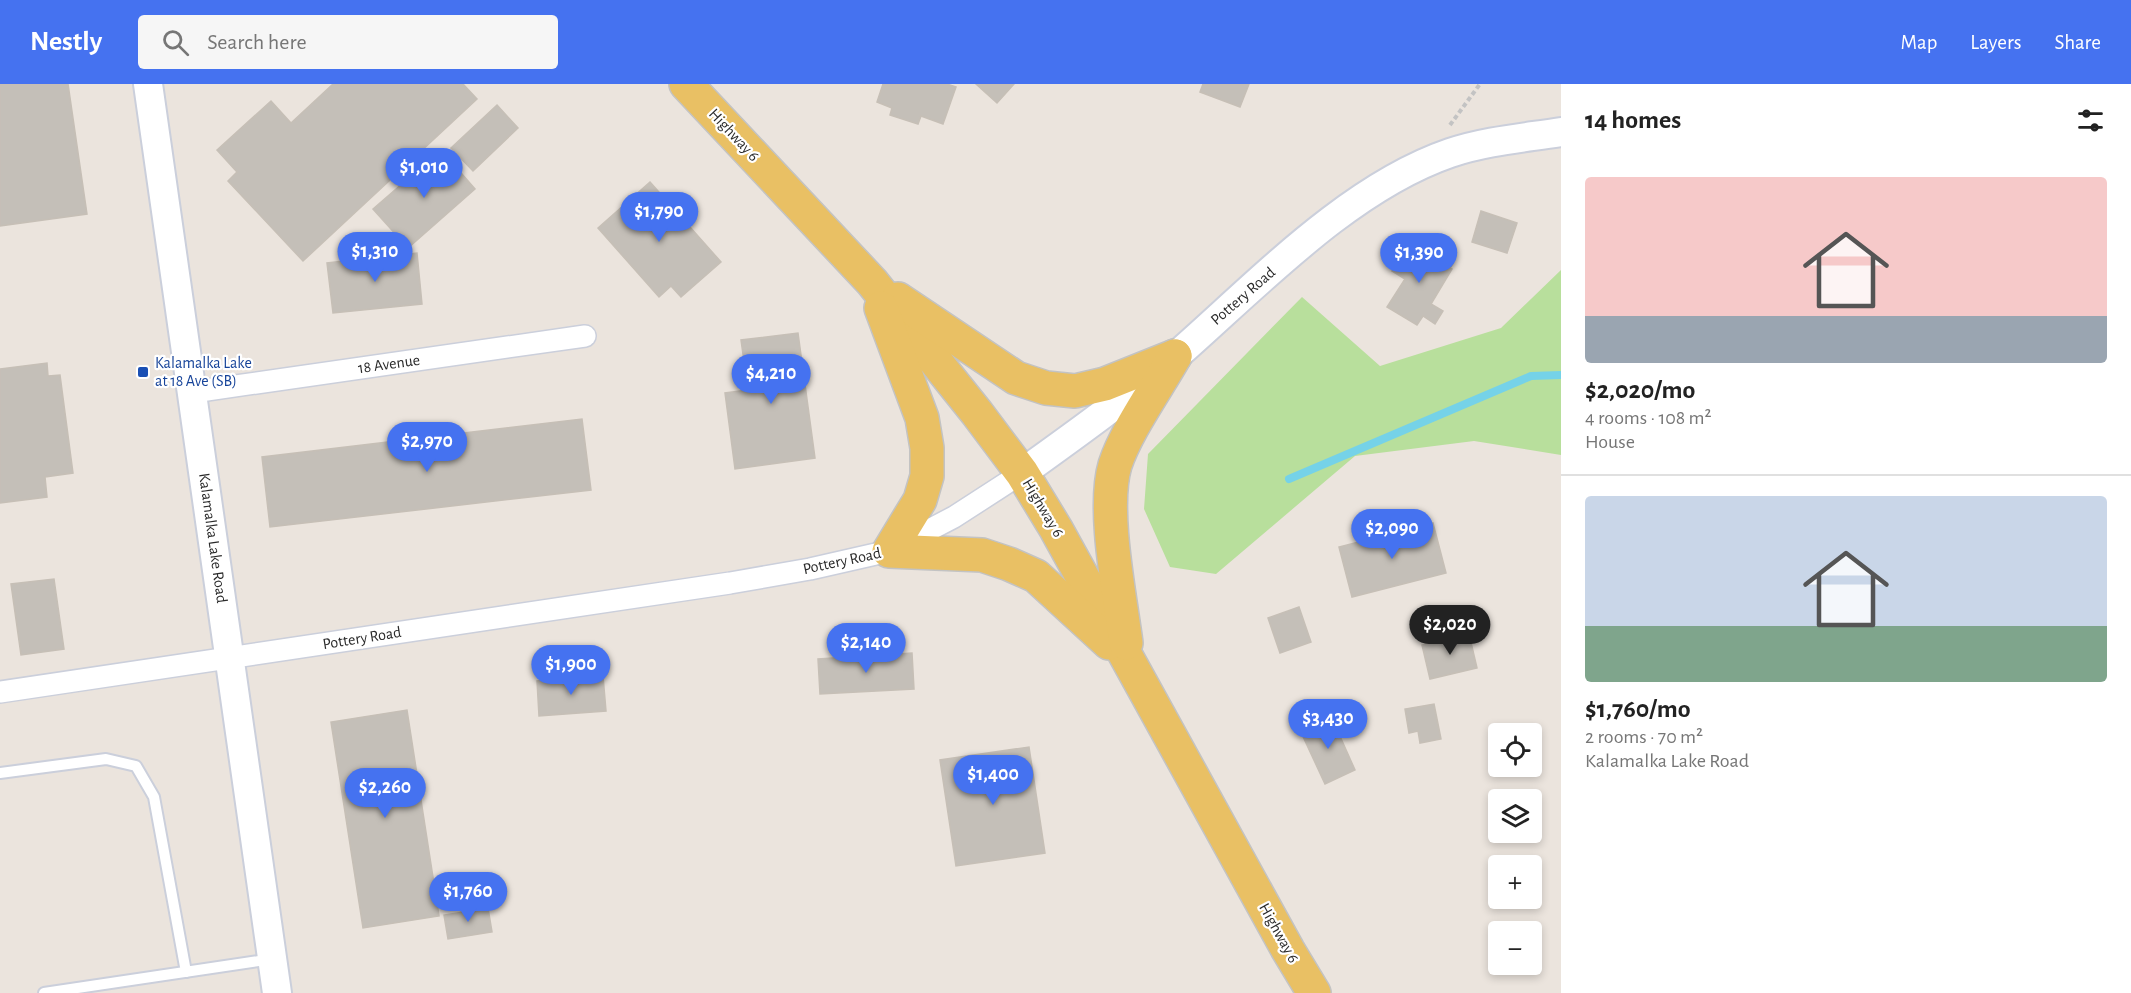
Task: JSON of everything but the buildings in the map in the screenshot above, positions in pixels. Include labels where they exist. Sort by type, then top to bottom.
[{"type":"main road","name":"Kalamalka Lake Road","points":[[148,84],[277,993]]},
{"type":"main road","name":"Highway 6","points":[[686,84],[872,282],[1022,473],[1056,529],[1288,950],[1314,993]]},
{"type":"main road","name":"Pottery Road","points":[[1022,473],[1094,423],[1175,356],[1313,235],[1387,181],[1448,153],[1485,143],[1561,132]]},
{"type":"main road","points":[[872,282],[1016,378],[1046,388],[1075,391],[1105,384],[1175,356]]},
{"type":"main road","points":[[872,282],[922,418],[927,448],[927,476],[920,501],[889,550],[982,555],[1036,576],[1128,660]]},
{"type":"main road","points":[[1128,660],[1110,497],[1115,465],[1128,436],[1175,356]]},
{"type":"street","name":"18 Avenue","points":[[193,392],[585,336]]},
{"type":"street","name":"Pottery Road","points":[[0,692],[230,659],[810,569],[889,550],[954,517],[1022,473]]},
{"type":"lane","points":[[0,773],[106,759],[136,766],[154,797],[186,972]]},
{"type":"lane","points":[[44,993],[273,959]]},
{"type":"path","points":[[1448,153],[1443,135],[1480,84]]},
{"type":"green space","points":[[1561,270],[1561,455],[1474,441],[1355,456],[1216,574],[1170,567],[1144,509],[1148,454],[1302,297],[1380,366],[1501,328]]},
{"type":"waterway","points":[[1289,479],[1531,376],[1561,375]]},
{"type":"place","name":"Kalamalka Lake at 18 Ave (SB)","points":[[143,372]]}]
